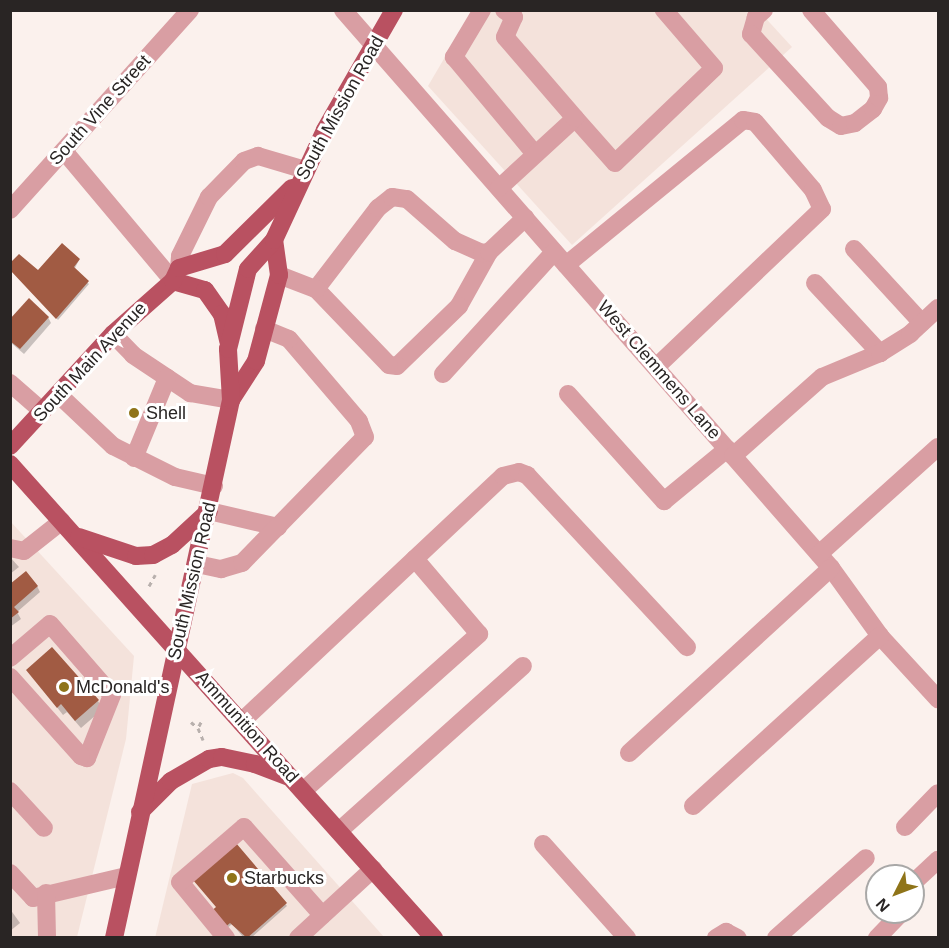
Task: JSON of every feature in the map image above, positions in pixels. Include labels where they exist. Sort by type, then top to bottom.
[{"type":"main road","name":"South Mission Road","points":[[114,938],[140,812],[209,511],[231,400],[228,349],[248,269],[274,240],[302,175],[394,10]]},
{"type":"main road","name":"South Main Avenue","points":[[10,446],[113,334],[176,274],[225,254],[302,175]]},
{"type":"main road","name":"South Mission Road","points":[[231,400],[256,361],[279,275],[274,240]]},
{"type":"main road","points":[[176,274],[205,290],[216,302],[227,329],[228,349]]},
{"type":"main road","name":"Ammunition Road","points":[[10,464],[434,938]]},
{"type":"main road","points":[[75,535],[136,556],[153,555],[172,545],[209,511]]},
{"type":"main road","points":[[140,812],[171,781],[209,759],[222,756],[255,764],[297,784]]},
{"type":"street","name":"South Vine Street","points":[[10,210],[190,10]]},
{"type":"street","name":"West Clemmens Lane","points":[[343,10],[825,561],[880,636],[939,699]]},
{"type":"street","points":[[482,10],[453,57],[535,154]]},
{"type":"street","points":[[512,13],[505,37],[615,163],[714,68],[664,10]]},
{"type":"street","points":[[764,10],[756,17],[751,34],[828,118],[841,126],[855,123],[873,110],[879,98],[878,87],[811,10]]},
{"type":"street","points":[[499,188],[575,118]]},
{"type":"street","points":[[443,374],[560,258],[743,120],[754,122],[813,190],[822,209],[656,367]]},
{"type":"street","points":[[64,151],[176,274]]},
{"type":"street","points":[[176,274],[180,256],[209,197],[244,162],[258,156],[302,175]]},
{"type":"street","points":[[316,289],[378,208],[392,196],[407,199],[470,251],[489,252]]},
{"type":"street","points":[[279,275],[316,289],[389,365],[397,366],[459,306],[489,252],[525,218]]},
{"type":"street","points":[[854,249],[922,323]]},
{"type":"street","points":[[815,284],[880,352]]},
{"type":"street","points":[[568,394],[664,501],[730,453],[822,377],[880,352],[922,323],[939,308]]},
{"type":"street","points":[[197,564],[234,567],[278,527],[365,436],[359,421],[289,339],[264,328]]},
{"type":"street","points":[[113,334],[133,355],[190,393],[231,400]]},
{"type":"street","points":[[134,458],[167,378]]},
{"type":"street","points":[[10,383],[42,411]]},
{"type":"street","points":[[58,394],[89,427],[134,458],[174,477],[214,486]]},
{"type":"street","points":[[630,753],[939,447]]},
{"type":"street","points":[[241,722],[503,476],[519,472],[527,475],[687,648]]},
{"type":"street","points":[[209,511],[278,527]]},
{"type":"street","points":[[10,548],[24,551],[62,521]]},
{"type":"street","points":[[297,784],[479,634],[415,559]]},
{"type":"street","points":[[10,658],[50,624],[112,694],[87,758],[81,756],[10,677]]},
{"type":"street","points":[[693,806],[880,636]]},
{"type":"street","points":[[339,831],[523,666]]},
{"type":"street","points":[[10,791],[44,828]]},
{"type":"street","points":[[905,827],[939,793]]},
{"type":"street","points":[[226,938],[180,882],[244,827],[322,915]]},
{"type":"street","points":[[543,844],[627,938]]},
{"type":"street","points":[[776,938],[866,858]]},
{"type":"street","points":[[925,872],[939,860]]},
{"type":"street","points":[[298,938],[373,869]]},
{"type":"street","points":[[10,873],[33,898],[46,892],[126,876]]},
{"type":"street","points":[[46,892],[47,938]]},
{"type":"street","points":[[877,938],[890,924]]},
{"type":"street","points":[[716,938],[726,932],[738,938]]},
{"type":"path","points":[[149,586],[155,575]]},
{"type":"path","points":[[191,722],[198,728],[203,740]]},
{"type":"path","points":[[198,728],[201,722]]},
{"type":"shaded area","points":[[472,11],[759,11],[792,47],[572,245],[428,86]]},
{"type":"shaded area","points":[[10,521],[134,656],[126,739],[77,937],[11,937]]},
{"type":"shaded area","points":[[233,773],[243,778],[384,937],[155,938],[192,784]]},
{"type":"building","points":[[62,243],[80,259],[74,267],[89,281],[56,319],[10,270],[10,263],[19,254],[38,270]]},
{"type":"building","points":[[29,298],[49,317],[20,349],[10,341],[10,319]]},
{"type":"building","points":[[26,571],[38,586],[14,607],[19,612],[10,619],[10,584]]},
{"type":"building","name":"McDonald's","points":[[52,647],[99,700],[75,721],[61,704],[57,708],[26,670]]},
{"type":"building","points":[[236,843],[287,903],[247,938],[230,923],[222,930],[208,914],[216,907],[193,880]]},
{"type":"place","name":"Shell","points":[[134,413]]},
{"type":"place","name":"McDonald's","points":[[64,687]]},
{"type":"place","name":"Starbucks","points":[[232,878]]}]
